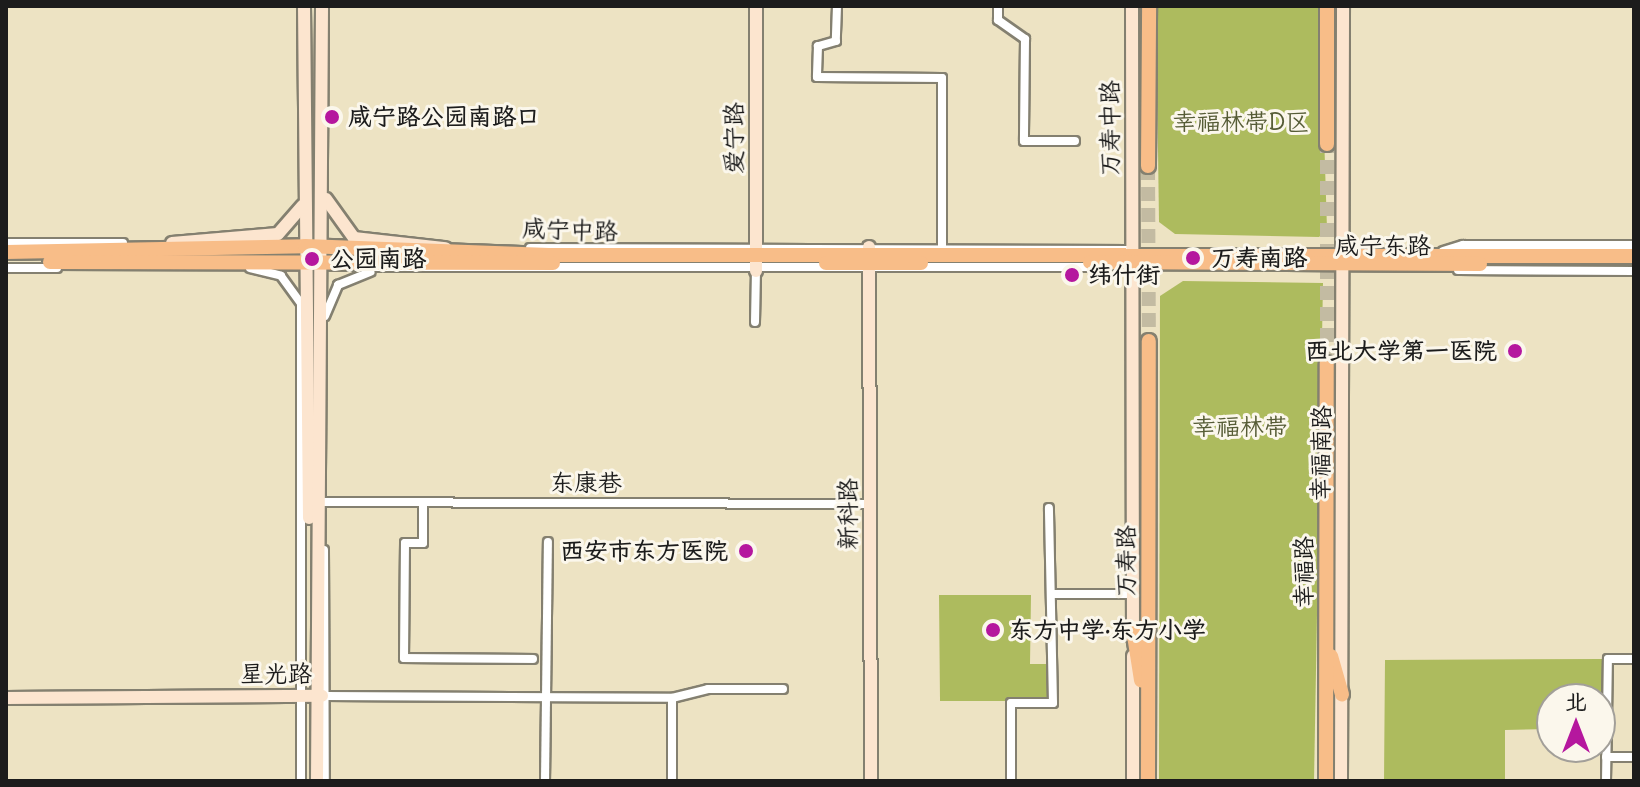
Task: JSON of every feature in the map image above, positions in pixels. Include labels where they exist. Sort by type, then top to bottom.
[{"type":"main road","points":[[304,6],[303,199],[305,246],[313,265],[313,696],[309,781]]},
{"type":"main road","points":[[313,265],[323,250],[322,6]]},
{"type":"main road","name":"爱宁路","points":[[756,6],[756,258]]},
{"type":"main road","name":"万寿中路","points":[[1127,260],[1132,6]]},
{"type":"main road","points":[[1148,166],[1149,6]]},
{"type":"main road","points":[[1327,6],[1327,144]]},
{"type":"main road","name":"幸福南路","points":[[1341,781],[1347,269],[1343,6]]},
{"type":"main road","points":[[322,184],[350,236],[452,249]]},
{"type":"main road","points":[[169,243],[278,234],[298,216],[303,199]]},
{"type":"main road","name":"咸宁中路","points":[[6,252],[305,246],[323,250],[452,249],[756,258]]},
{"type":"main road","name":"咸宁东路","points":[[1127,260],[1346,251],[1634,256]]},
{"type":"main road","name":"咸宁中路","points":[[6,261],[356,266],[756,258],[1127,260]]},
{"type":"main road","name":"咸宁中路","points":[[869,258],[1127,260]]},
{"type":"main road","name":"新科路","points":[[869,258],[871,781]]},
{"type":"main road","points":[[1127,260],[1133,781]]},
{"type":"main road","name":"咸宁东路","points":[[1127,260],[1347,269],[1634,263]]},
{"type":"main road","name":"万寿路","points":[[1148,781],[1149,341]]},
{"type":"main road","name":"幸福路","points":[[1326,781],[1327,363]]},
{"type":"main road","points":[[1133,629],[1148,723]]},
{"type":"main road","points":[[1326,639],[1342,694]]},
{"type":"main road","points":[[313,696],[317,781]]},
{"type":"main road","name":"星光路","points":[[6,698],[313,696]]},
{"type":"street","points":[[837,6],[836,41],[818,46],[817,77],[942,78],[942,247]]},
{"type":"street","points":[[998,6],[998,20],[1025,39],[1024,141],[1075,141]]},
{"type":"street","points":[[6,243],[169,243],[199,247]]},
{"type":"street","points":[[1443,251],[1463,245],[1634,245]]},
{"type":"street","points":[[869,258],[942,247],[1127,260]]},
{"type":"street","points":[[313,502],[326,305],[338,285],[371,272],[756,258],[755,322]]},
{"type":"street","points":[[6,268],[232,264],[281,276],[300,298],[313,502]]},
{"type":"street","points":[[356,266],[371,272]]},
{"type":"street","points":[[1445,268],[1634,271]]},
{"type":"street","name":"东康巷","points":[[313,502],[870,504]]},
{"type":"street","points":[[423,502],[423,543],[405,543],[404,658],[533,659]]},
{"type":"street","points":[[1011,781],[1011,703],[1053,703],[1049,508]]},
{"type":"street","points":[[545,781],[548,542]]},
{"type":"street","points":[[1051,594],[1133,594]]},
{"type":"street","points":[[1608,683],[1608,659],[1634,659]]},
{"type":"street","name":"星光路","points":[[313,696],[672,698],[708,689],[783,689]]},
{"type":"street","points":[[301,781],[313,696]]},
{"type":"street","points":[[313,696],[325,781]]},
{"type":"street","points":[[672,698],[672,781]]},
{"type":"green space","name":"幸福林带D区","points":[[1156,6],[1320,6],[1327,230],[1319,237],[1175,234],[1159,222]]},
{"type":"green space","name":"幸福林带","points":[[1183,281],[1323,283],[1314,781],[1159,781],[1160,296]]},
{"type":"green space","points":[[939,595],[1031,595],[1030,664],[1048,664],[1048,701],[940,701]]},
{"type":"green space","points":[[1603,659],[1603,683],[1536,683],[1536,729],[1505,730],[1505,781],[1384,781],[1385,660]]},
{"type":"tunnel","points":[[1327,144],[1327,363]]},
{"type":"tunnel","points":[[1148,166],[1149,341]]},
{"type":"place","name":"咸宁路公园南路口","points":[[332,117]]},
{"type":"place","name":"万寿南路","points":[[1193,258]]},
{"type":"place","name":"公园南路","points":[[312,259]]},
{"type":"place","name":"纬什街","points":[[1072,275]]},
{"type":"place","name":"西北大学第一医院","points":[[1515,351]]},
{"type":"place","name":"西安市东方医院","points":[[746,551]]},
{"type":"place","name":"东方中学·东方小学","points":[[993,630]]}]
